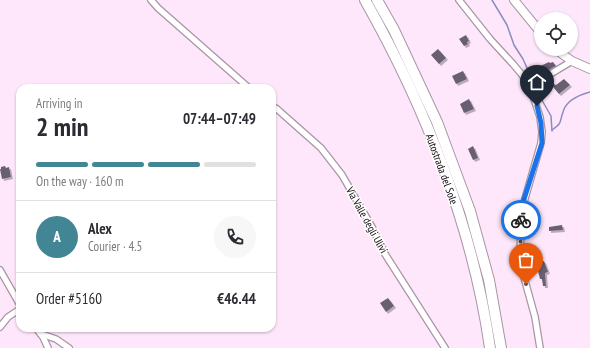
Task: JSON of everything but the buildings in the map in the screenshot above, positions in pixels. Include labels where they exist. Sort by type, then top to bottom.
[{"type":"highway","name":"Autostrada del Sole","points":[[365,0],[385,36],[427,126],[458,212],[478,283],[490,348]]},
{"type":"highway","name":"Autostrada del Sole","points":[[377,0],[394,30],[437,122],[470,211],[489,280],[501,348]]},
{"type":"street","points":[[152,0],[158,8],[244,84]]},
{"type":"street","points":[[458,0],[490,39],[516,67],[530,87],[539,114],[542,138],[524,202],[521,223],[520,260],[536,317],[540,348]]},
{"type":"street","points":[[514,0],[534,24]]},
{"type":"street","points":[[565,56],[590,69]]},
{"type":"street","points":[[530,87],[572,61]]},
{"type":"street","name":"Via Valle degli Ulivi","points":[[276,108],[321,148],[340,171],[372,227],[385,254],[445,348]]},
{"type":"street","points":[[0,270],[16,298]]},
{"type":"street","points":[[0,327],[8,317],[16,312]]},
{"type":"street","points":[[41,334],[48,348]]},
{"type":"street","points":[[41,334],[70,348]]},
{"type":"waterway","points":[[492,0],[507,25],[514,45],[523,59],[539,95],[551,116],[552,131]]},
{"type":"waterway","points":[[552,130],[559,124],[567,104],[577,96],[590,92]]},
{"type":"way so far","points":[[521,220],[520,263],[526,284]]},
{"type":"route","points":[[521,220],[524,199],[542,143],[541,123],[537,106]]}]
